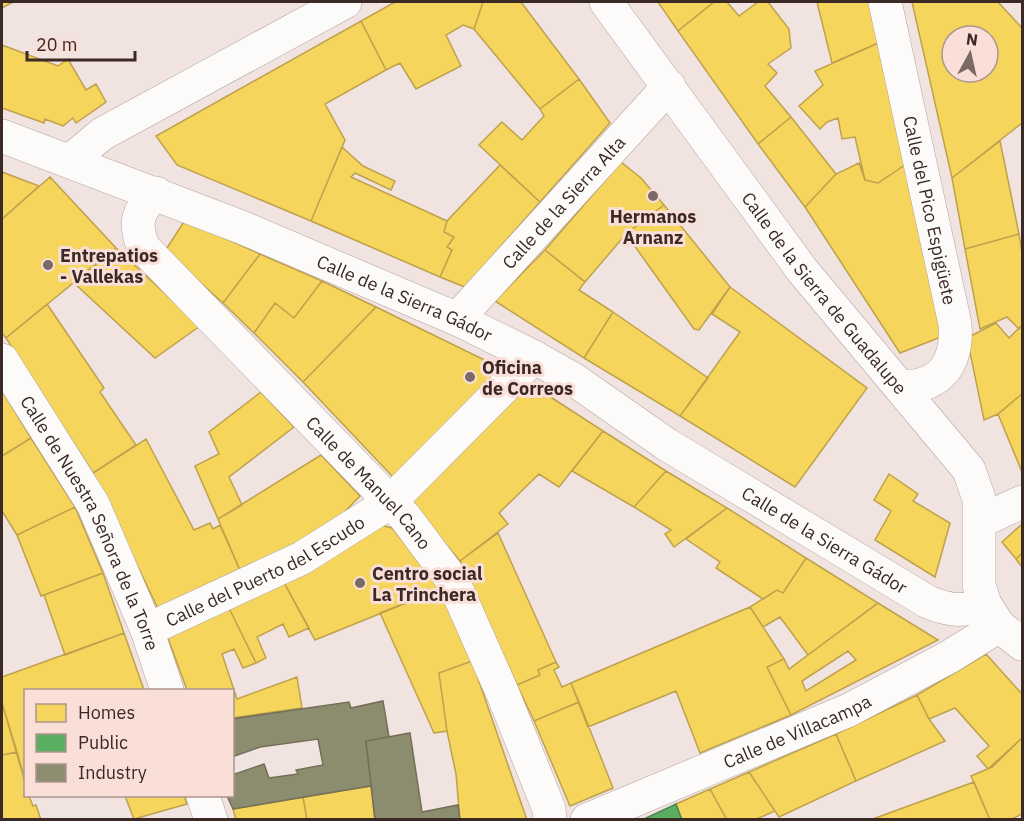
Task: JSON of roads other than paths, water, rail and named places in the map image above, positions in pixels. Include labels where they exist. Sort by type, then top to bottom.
[{"type":"street","points":[[70,161],[102,134],[345,2]]},
{"type":"street","name":"Calle de la Sierra de Guadalupe","points":[[606,2],[802,270],[969,470],[979,499],[980,585],[1002,625]]},
{"type":"street","name":"Calle del Pico Espigüete","points":[[885,2],[956,324],[955,353],[944,372],[931,381],[914,387],[901,387]]},
{"type":"street","name":"Calle de la Sierra Alta","points":[[457,319],[669,86]]},
{"type":"street","name":"Calle de la Sierra Gádor","points":[[2,136],[156,193],[457,319],[573,379],[666,444],[928,602],[951,611],[968,610],[1002,625]]},
{"type":"street","name":"Calle de Manuel Cano","points":[[156,193],[144,204],[136,228],[143,247],[405,517],[453,581],[503,694],[550,819]]},
{"type":"street","name":"Calle del Puerto del Escudo","points":[[147,630],[302,558],[389,503],[534,357]]},
{"type":"street","name":"Calle de Nuestra Señora de la Torre","points":[[2,360],[93,504],[147,630],[167,689]]},
{"type":"street","points":[[981,521],[1023,502]]},
{"type":"street","name":"Calle de Villacampa","points":[[587,819],[849,710],[949,657],[1002,625]]},
{"type":"street","points":[[204,797],[212,819]]},
{"type":"place","name":"Hermanos Arnanz","points":[[653,196]]},
{"type":"place","name":"Entrepatios - Vallekas","points":[[48,265]]},
{"type":"place","name":"Oficina de Correos","points":[[470,377]]},
{"type":"place","name":"Centro social La Trinchera","points":[[360,583]]}]
